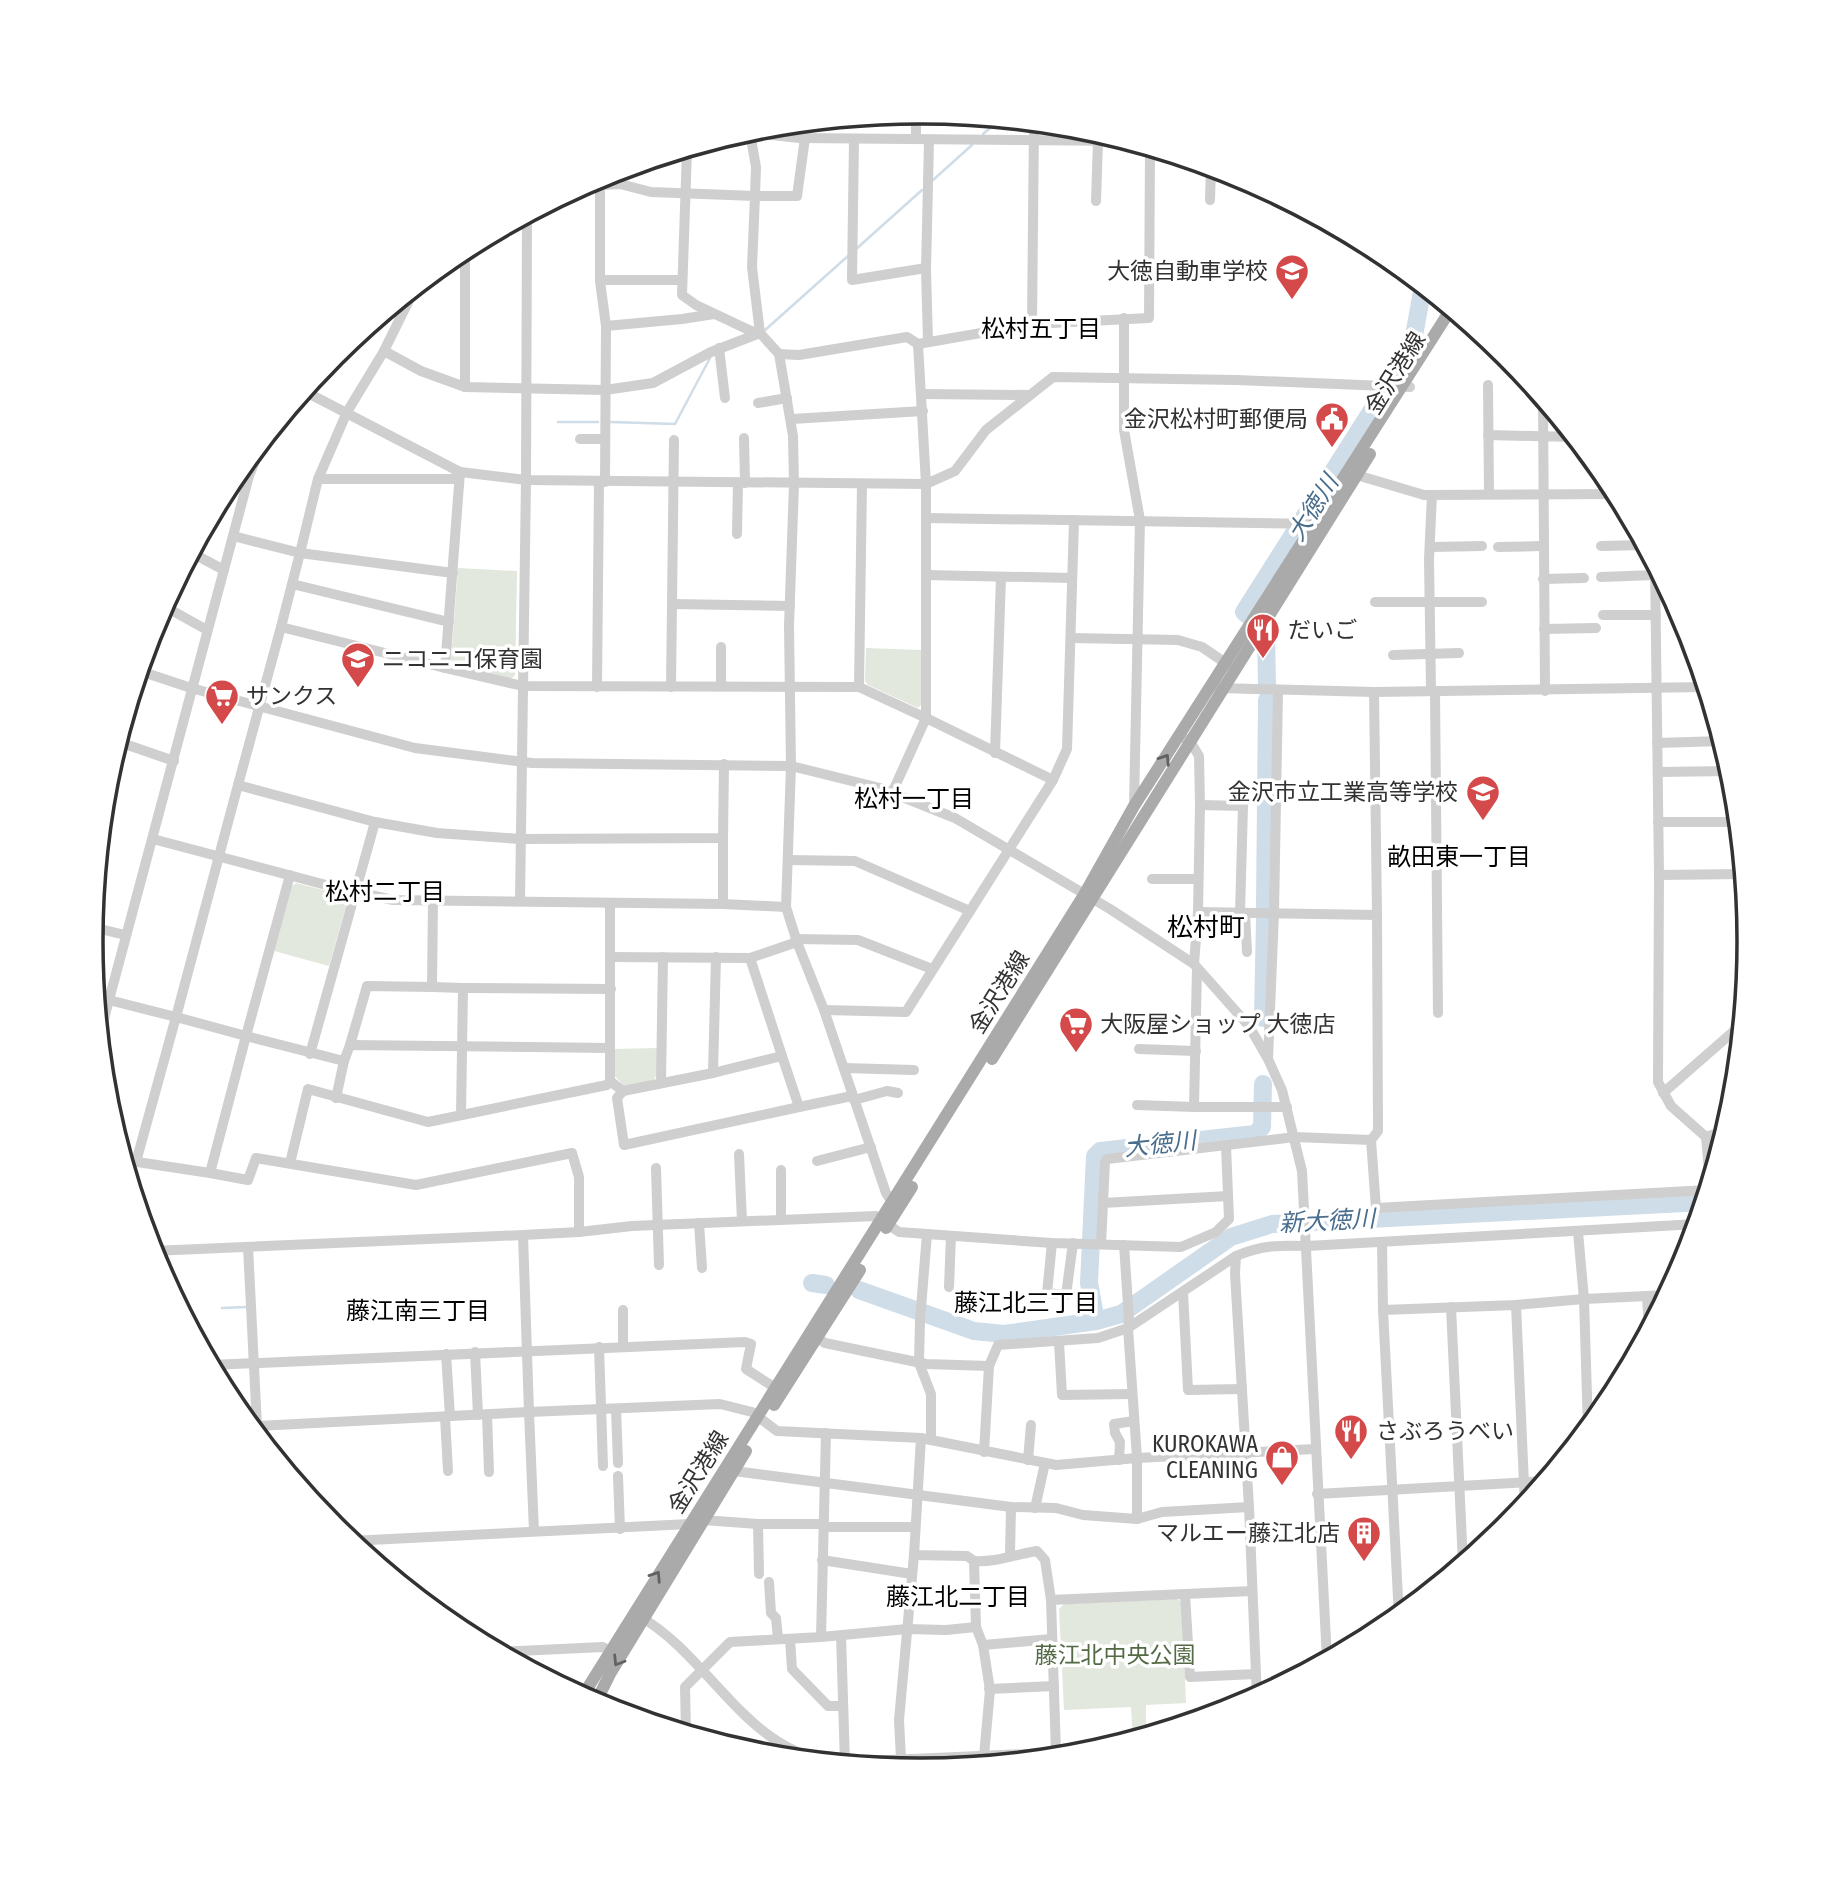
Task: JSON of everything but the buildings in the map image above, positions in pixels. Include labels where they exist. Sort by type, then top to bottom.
[{"type":"main road","name":"金沢港線","points":[[1217,688],[1227,664],[1310,524],[1352,474],[1397,386],[1446,316]]},
{"type":"main road","name":"金沢港線","points":[[1397,386],[1451,321]]},
{"type":"main road","name":"金沢港線","points":[[600,1693],[639,1616],[696,1520],[886,1221],[1217,688],[1310,524]]},
{"type":"main road","name":"金沢港線","points":[[1088,897],[1134,806],[1185,738]]},
{"type":"main road","name":"金沢港線","points":[[588,1688],[610,1651],[639,1616]]},
{"type":"street","points":[[916,124],[916,139]]},
{"type":"street","points":[[1032,324],[1034,132]]},
{"type":"street","points":[[611,185],[620,184],[651,192],[755,197],[797,196],[802,133]]},
{"type":"street","points":[[783,136],[1084,141]]},
{"type":"street","points":[[854,139],[852,279],[926,268]]},
{"type":"street","points":[[892,793],[926,718],[926,484],[922,394],[929,140]]},
{"type":"street","points":[[750,143],[756,167],[752,267],[760,333],[779,354],[792,419],[794,484],[790,606],[791,766],[786,907],[894,1206]]},
{"type":"street","points":[[1096,201],[1098,144]]},
{"type":"street","points":[[779,354],[799,355],[907,337],[923,343],[1032,324],[1149,318],[1150,158]]},
{"type":"street","points":[[687,159],[682,295],[714,314],[760,333]]},
{"type":"street","points":[[1210,200],[1211,178]]},
{"type":"street","points":[[597,687],[606,326],[600,280],[599,190]]},
{"type":"street","points":[[520,901],[527,226]]},
{"type":"street","points":[[465,263],[465,387]]},
{"type":"street","points":[[600,280],[682,280]]},
{"type":"street","points":[[406,307],[384,351],[347,412],[318,479],[281,627],[136,1162],[248,1180],[256,1158],[416,1185],[572,1153],[579,1177],[579,1232]]},
{"type":"street","points":[[606,326],[714,314]]},
{"type":"street","points":[[1124,318],[1124,430],[1140,520],[1134,806]]},
{"type":"street","points":[[384,351],[421,372],[465,387],[605,390],[653,383],[719,348],[760,333]]},
{"type":"street","points":[[719,348],[725,398]]},
{"type":"street","points":[[313,395],[460,472],[526,480],[602,482],[926,484],[955,471],[986,430],[1053,377],[1397,386]]},
{"type":"street","points":[[1488,384],[1489,494]]},
{"type":"street","points":[[922,394],[1030,395]]},
{"type":"street","points":[[758,403],[788,398]]},
{"type":"street","points":[[792,419],[923,411]]},
{"type":"street","points":[[1543,413],[1545,691]]},
{"type":"street","points":[[1488,435],[1563,437]]},
{"type":"street","points":[[737,534],[744,438]]},
{"type":"street","points":[[580,439],[605,439]]},
{"type":"street","points":[[671,687],[674,440]]},
{"type":"street","points":[[318,479],[453,479],[460,472]]},
{"type":"street","points":[[445,668],[460,472]]},
{"type":"street","points":[[1352,474],[1424,495],[1604,494]]},
{"type":"street","points":[[106,1008],[249,476]]},
{"type":"street","points":[[859,687],[862,484]]},
{"type":"street","points":[[1432,495],[1430,601],[1438,1013]]},
{"type":"street","points":[[926,518],[1310,524]]},
{"type":"street","points":[[824,1010],[906,1012],[1053,780],[1067,749],[1074,520]]},
{"type":"street","points":[[233,536],[300,553],[453,573]]},
{"type":"street","points":[[1601,546],[1635,545]]},
{"type":"street","points":[[1431,547],[1482,547]]},
{"type":"street","points":[[1498,547],[1543,547]]},
{"type":"street","points":[[200,557],[224,570]]},
{"type":"street","points":[[1601,577],[1648,571]]},
{"type":"street","points":[[926,575],[1072,578]]},
{"type":"street","points":[[995,753],[1001,577]]},
{"type":"street","points":[[1543,579],[1584,578]]},
{"type":"street","points":[[292,584],[449,622]]},
{"type":"street","points":[[1655,585],[1659,875],[1658,1082],[1671,1106],[1706,1137],[1708,1160]]},
{"type":"street","points":[[1375,602],[1482,602]]},
{"type":"street","points":[[672,604],[790,606]]},
{"type":"street","points":[[173,611],[207,630]]},
{"type":"street","points":[[1603,615],[1656,615]]},
{"type":"street","points":[[281,627],[523,686],[859,687],[1053,780]]},
{"type":"street","points":[[1544,629],[1596,628]]},
{"type":"street","points":[[1071,638],[1178,640],[1202,647],[1227,664]]},
{"type":"street","points":[[722,647],[722,687]]},
{"type":"street","points":[[1393,655],[1459,653]]},
{"type":"street","points":[[149,674],[191,688],[415,748],[521,762],[791,766],[892,793],[955,818],[1163,943],[1196,966],[1249,1026],[1268,1059],[1287,1107],[1302,1171],[1326,1651]]},
{"type":"street","points":[[1217,688],[1374,692],[1697,687]]},
{"type":"street","points":[[1268,1059],[1278,691]]},
{"type":"street","points":[[1374,692],[1378,1131],[1371,1140],[1376,1208],[1698,1191]]},
{"type":"street","points":[[1185,738],[1199,756],[1194,1107]]},
{"type":"street","points":[[1657,743],[1713,741]]},
{"type":"street","points":[[128,744],[174,761]]},
{"type":"street","points":[[723,904],[724,764]]},
{"type":"street","points":[[1658,772],[1719,771]]},
{"type":"street","points":[[238,785],[375,822],[437,833],[520,839],[723,838]]},
{"type":"street","points":[[1200,805],[1243,806],[1243,913],[1247,952]]},
{"type":"street","points":[[310,1054],[375,822]]},
{"type":"street","points":[[1658,822],[1729,822]]},
{"type":"street","points":[[153,839],[356,893],[393,900],[786,907]]},
{"type":"street","points":[[789,860],[855,861],[970,911]]},
{"type":"street","points":[[210,1173],[290,874]]},
{"type":"street","points":[[1659,875],[1735,874]]},
{"type":"street","points":[[1152,879],[1198,879]]},
{"type":"street","points":[[432,987],[433,900]]},
{"type":"street","points":[[290,1164],[308,1089],[428,1122],[607,1085],[610,1081],[610,903]]},
{"type":"street","points":[[1198,912],[1377,915]]},
{"type":"street","points":[[103,929],[125,935]]},
{"type":"street","points":[[610,957],[750,958],[797,941],[858,940],[932,969]]},
{"type":"street","points":[[661,1083],[663,957]]},
{"type":"street","points":[[713,1073],[716,957]]},
{"type":"street","points":[[750,958],[799,1107]]},
{"type":"street","points":[[336,1098],[344,1061],[367,986],[611,989]]},
{"type":"street","points":[[461,1115],[463,988]]},
{"type":"street","points":[[108,1000],[344,1061]]},
{"type":"street","points":[[1663,1093],[1732,1032]]},
{"type":"street","points":[[349,1045],[610,1048]]},
{"type":"street","points":[[1139,1049],[1196,1051]]},
{"type":"street","points":[[782,1055],[713,1073],[623,1090],[617,1098],[624,1145],[799,1107],[887,1091],[898,1093]]},
{"type":"street","points":[[844,1068],[914,1070]]},
{"type":"street","points":[[610,1081],[623,1090]]},
{"type":"street","points":[[1137,1105],[1287,1107]]},
{"type":"street","points":[[1706,1137],[1714,1134]]},
{"type":"street","points":[[1094,1244],[1103,1203],[1107,1159],[1295,1137],[1371,1140]]},
{"type":"street","points":[[164,1251],[876,1216],[899,1233],[1052,1243],[1181,1247],[1216,1232],[1229,1219],[1226,1146]]},
{"type":"street","points":[[817,1161],[871,1147]]},
{"type":"street","points":[[739,1154],[742,1221]]},
{"type":"street","points":[[656,1168],[659,1265]]},
{"type":"street","points":[[781,1170],[781,1220]]},
{"type":"street","points":[[1103,1203],[1228,1196]]},
{"type":"street","points":[[699,1223],[702,1268]]},
{"type":"street","points":[[984,1452],[989,1366],[998,1345],[1098,1338],[1183,1292],[1236,1256],[1257,1247],[1687,1225]]},
{"type":"street","points":[[1578,1231],[1584,1299],[1588,1413]]},
{"type":"street","points":[[901,1758],[899,1720],[914,1555],[916,1493],[931,1394],[919,1363],[927,1234]]},
{"type":"street","points":[[523,1235],[534,1531]]},
{"type":"street","points":[[949,1287],[951,1236]]},
{"type":"street","points":[[1382,1242],[1398,1604]]},
{"type":"street","points":[[1052,1243],[1047,1293],[1066,1295],[1073,1243]]},
{"type":"street","points":[[1124,1245],[1137,1458],[1137,1519]]},
{"type":"street","points":[[248,1247],[255,1415]]},
{"type":"street","points":[[1236,1256],[1256,1686]]},
{"type":"street","points":[[1183,1292],[1188,1390],[1242,1389]]},
{"type":"street","points":[[1647,1296],[1648,1312]]},
{"type":"street","points":[[1383,1310],[1657,1296]]},
{"type":"street","points":[[1516,1305],[1524,1491]]},
{"type":"street","points":[[1451,1307],[1463,1552]]},
{"type":"street","points":[[623,1310],[623,1346]]},
{"type":"street","points":[[813,1335],[825,1343],[919,1363],[989,1366]]},
{"type":"street","points":[[222,1364],[745,1342],[751,1344],[746,1369],[779,1390]]},
{"type":"street","points":[[1059,1342],[1062,1395],[1132,1394]]},
{"type":"street","points":[[599,1347],[603,1466]]},
{"type":"street","points":[[475,1352],[489,1472]]},
{"type":"street","points":[[446,1354],[448,1471]]},
{"type":"street","points":[[264,1428],[529,1412],[720,1404],[761,1418],[777,1431],[926,1439],[1056,1465],[1315,1449]]},
{"type":"street","points":[[616,1409],[618,1463]]},
{"type":"street","points":[[1119,1460],[1120,1442],[1114,1424],[1134,1421]]},
{"type":"street","points":[[1028,1460],[1031,1425]]},
{"type":"street","points":[[821,1637],[826,1433]]},
{"type":"street","points":[[1035,1508],[1045,1463]]},
{"type":"street","points":[[730,1468],[824,1484],[916,1493],[1011,1507],[1056,1508],[1083,1515],[1137,1519],[1162,1512],[1249,1507]]},
{"type":"street","points":[[618,1476],[620,1529]]},
{"type":"street","points":[[1317,1494],[1534,1482]]},
{"type":"street","points":[[1010,1554],[1011,1507]]},
{"type":"street","points":[[365,1540],[620,1529],[696,1520],[915,1527]]},
{"type":"street","points":[[758,1524],[759,1574]]},
{"type":"street","points":[[914,1555],[967,1556],[974,1561],[998,1560],[1010,1554],[1037,1550],[1045,1560],[1051,1600],[1056,1747]]},
{"type":"street","points":[[822,1560],[912,1574]]},
{"type":"street","points":[[911,1759],[984,1756],[989,1689],[983,1645],[976,1627],[974,1561]]},
{"type":"street","points":[[769,1582],[771,1613],[776,1618],[778,1639]]},
{"type":"street","points":[[1051,1600],[1252,1591]]},
{"type":"street","points":[[1185,1594],[1190,1676],[1256,1674]]},
{"type":"street","points":[[639,1616],[660,1628],[701,1671],[777,1742],[787,1747]]},
{"type":"street","points":[[686,1724],[685,1687],[730,1642],[907,1629],[946,1630],[976,1627]]},
{"type":"street","points":[[841,1635],[845,1755]]},
{"type":"street","points":[[790,1639],[792,1669],[828,1706],[843,1706]]},
{"type":"street","points":[[983,1645],[1052,1639]]},
{"type":"street","points":[[516,1651],[603,1647],[610,1651]]},
{"type":"street","points":[[989,1689],[1054,1686]]},
{"type":"green space","points":[[458,568],[517,571],[515,675],[511,679],[454,664],[451,660]]},
{"type":"green space","points":[[866,648],[921,650],[921,705],[918,708],[868,685],[865,681]]},
{"type":"green space","points":[[296,883],[343,895],[348,899],[329,966],[274,951],[292,886]]},
{"type":"green space","points":[[657,1048],[657,1074],[654,1080],[625,1087],[613,1074],[614,1049]]},
{"type":"green space","name":"藤江北中央公園","points":[[1177,1599],[1182,1602],[1186,1703],[1146,1705],[1146,1727],[1132,1731],[1131,1707],[1064,1710],[1059,1609],[1064,1604]]},
{"type":"waterway","points":[[983,134],[991,128]]},
{"type":"waterway","points":[[933,180],[972,145]]},
{"type":"waterway","points":[[855,250],[922,190]]},
{"type":"waterway","points":[[764,331],[848,256]]},
{"type":"waterway","name":"大徳川","points":[[1247,615],[1244,612],[1412,347],[1421,296]]},
{"type":"waterway","points":[[610,422],[675,424],[710,358]]},
{"type":"waterway","points":[[558,422],[598,422]]},
{"type":"waterway","name":"大徳川","points":[[1266,631],[1267,686]]},
{"type":"waterway","name":"大徳川","points":[[1265,906],[1267,700]]},
{"type":"waterway","name":"大徳川","points":[[1263,1018],[1265,917]]},
{"type":"waterway","name":"大徳川","points":[[1096,1321],[1089,1283],[1095,1156],[1100,1151],[1255,1134],[1262,1127],[1263,1084]]},
{"type":"waterway","name":"新大徳川","points":[[859,1290],[974,1331],[1004,1334],[1096,1321],[1121,1314],[1231,1237],[1272,1224],[1694,1202]]},
{"type":"waterway","name":"新大徳川","points":[[812,1283],[826,1285]]},
{"type":"waterway","points":[[222,1308],[246,1307]]},
{"type":"place","name":"大徳自動車学校","points":[[1292,301]]},
{"type":"place","name":"金沢松村町郵便局","points":[[1332,449]]},
{"type":"place","name":"だいご","points":[[1263,660]]},
{"type":"place","name":"ニコニコ保育園","points":[[358,689]]},
{"type":"place","name":"サンクス","points":[[222,726]]},
{"type":"place","name":"金沢市立工業高等学校","points":[[1483,822]]},
{"type":"place","name":"大阪屋ショップ 大徳店","points":[[1076,1054]]},
{"type":"place","name":"さぶろうべい","points":[[1351,1461]]},
{"type":"place","name":"KUROKAWA CLEANING","points":[[1282,1487]]},
{"type":"place","name":"マルエー藤江北店","points":[[1364,1563]]},
{"type":"district","name":"松村五丁目","points":[[1041,329]]},
{"type":"district","name":"松村一丁目","points":[[914,799]]},
{"type":"district","name":"畝田東一丁目","points":[[1459,857]]},
{"type":"district","name":"松村二丁目","points":[[385,892]]},
{"type":"district","name":"松村町","points":[[1206,927]]},
{"type":"district","name":"藤江北三丁目","points":[[1026,1303]]},
{"type":"district","name":"藤江南三丁目","points":[[418,1311]]},
{"type":"district","name":"藤江北二丁目","points":[[958,1597]]}]
